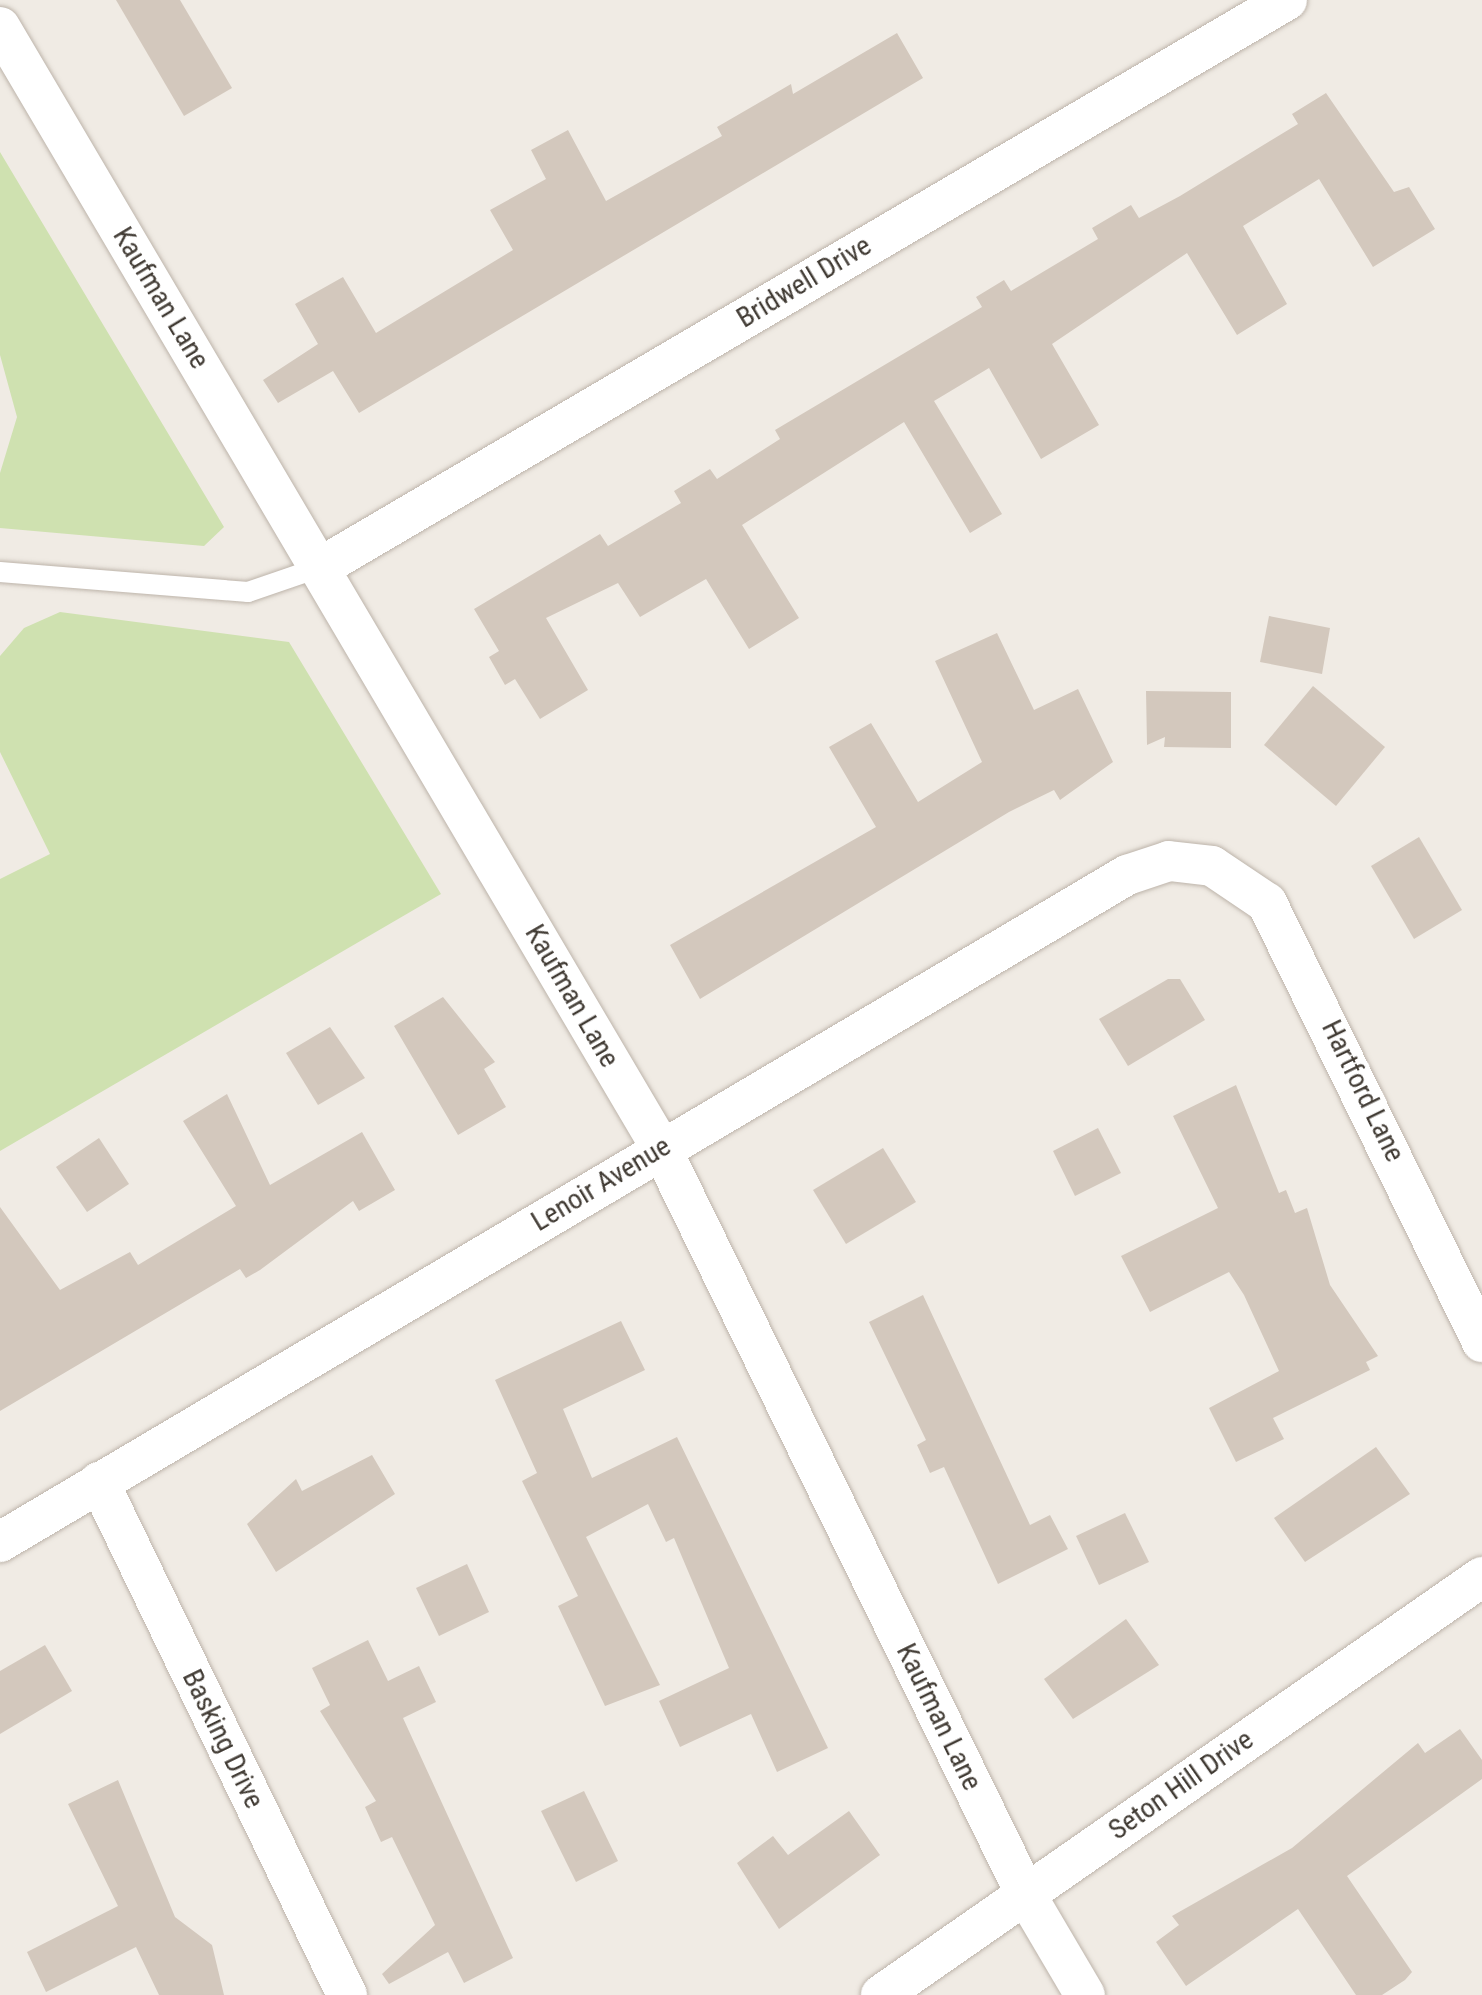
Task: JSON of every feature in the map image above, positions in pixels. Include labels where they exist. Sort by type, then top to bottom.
[{"type":"street","name":"Bridwell Drive","points":[[321,567],[1288,0]]},
{"type":"street","name":"Kaufman Lane","points":[[0,27],[661,1148],[1026,1895],[1085,1995]]},
{"type":"street","name":"Lenoir Avenue","points":[[0,1542],[1127,875],[1169,862],[1212,866]]},
{"type":"street","name":"Hartford Lane","points":[[1212,866],[1267,903],[1290,938],[1472,1291],[1482,1342]]},
{"type":"street","name":"Basking Drive","points":[[99,1482],[347,1995]]},
{"type":"street","name":"Seton Hill Drive","points":[[881,1995],[1482,1577]]},
{"type":"lane","points":[[0,572],[248,592],[321,567]]},
{"type":"green space","points":[[0,152],[224,527],[204,546],[0,528],[0,473],[17,417],[0,355]]},
{"type":"green space","points":[[60,612],[289,642],[441,894],[0,1151],[0,879],[50,854],[0,752],[0,656],[24,628]]},
{"type":"building","points":[[116,0],[180,0],[232,88],[184,116]]},
{"type":"building","points":[[897,33],[923,78],[359,413],[333,371],[278,403],[263,380],[318,344],[295,304],[343,277],[376,333],[513,250],[490,210],[546,179],[531,150],[568,130],[606,201],[722,136],[717,127],[791,84],[793,94]]},
{"type":"building","points":[[1326,93],[1394,192],[1409,187],[1435,229],[1373,267],[1319,179],[1243,226],[1287,304],[1237,335],[1187,253],[1052,344],[1099,425],[1041,459],[989,368],[934,401],[1002,514],[970,533],[904,422],[742,525],[799,618],[749,649],[706,579],[640,617],[618,583],[546,618],[588,690],[540,719],[515,679],[505,685],[489,657],[499,651],[474,609],[600,534],[608,546],[681,503],[674,491],[710,469],[717,479],[780,439],[775,430],[982,307],[976,297],[1004,280],[1011,291],[1098,239],[1092,228],[1131,205],[1139,218],[1180,196],[1298,124],[1292,114]]},
{"type":"building","points":[[1269,616],[1330,628],[1322,674],[1260,662]]},
{"type":"building","points":[[997,633],[1034,710],[1078,689],[1113,762],[1060,800],[1054,790],[1009,812],[700,999],[670,945],[876,827],[829,747],[871,723],[918,802],[982,762],[935,661]]},
{"type":"building","points":[[1313,686],[1385,747],[1336,806],[1264,745]]},
{"type":"building","points":[[1146,691],[1231,692],[1231,748],[1164,747],[1165,737],[1147,745]]},
{"type":"building","points":[[1419,837],[1462,910],[1414,939],[1371,866]]},
{"type":"building","points":[[1168,979],[1180,979],[1205,1020],[1128,1066],[1099,1019]]},
{"type":"building","points":[[443,997],[495,1062],[484,1069],[506,1107],[458,1135],[394,1026]]},
{"type":"building","points":[[330,1027],[365,1078],[318,1105],[286,1053]]},
{"type":"building","points":[[1236,1085],[1279,1193],[1286,1190],[1295,1213],[1307,1208],[1330,1285],[1378,1356],[1366,1362],[1370,1370],[1273,1418],[1284,1439],[1236,1462],[1209,1408],[1279,1371],[1244,1295],[1229,1272],[1150,1312],[1121,1256],[1218,1208],[1173,1116]]},
{"type":"building","points":[[227,1094],[270,1185],[362,1132],[395,1190],[359,1211],[353,1201],[260,1270],[246,1278],[240,1269],[0,1411],[0,1207],[60,1290],[130,1252],[138,1265],[236,1206],[183,1121]]},
{"type":"building","points":[[1098,1128],[1121,1173],[1075,1196],[1053,1151]]},
{"type":"building","points":[[99,1138],[129,1184],[87,1212],[56,1167]]},
{"type":"building","points":[[883,1148],[916,1202],[846,1244],[813,1190]]},
{"type":"building","points":[[923,1295],[1030,1525],[1050,1515],[1068,1549],[998,1584],[944,1467],[930,1473],[917,1445],[926,1440],[869,1322]]},
{"type":"building","points":[[621,1321],[645,1370],[563,1409],[592,1478],[677,1437],[828,1748],[777,1772],[751,1714],[680,1747],[659,1701],[729,1668],[674,1538],[666,1542],[648,1504],[586,1537],[660,1685],[605,1706],[558,1606],[578,1596],[522,1481],[537,1473],[495,1380]]},
{"type":"building","points":[[1376,1447],[1410,1494],[1305,1562],[1274,1518]]},
{"type":"building","points":[[372,1455],[395,1494],[276,1572],[247,1524],[296,1479],[302,1491]]},
{"type":"building","points":[[1125,1513],[1149,1562],[1099,1585],[1076,1536]]},
{"type":"building","points":[[467,1564],[489,1612],[439,1636],[416,1588]]},
{"type":"building","points":[[1126,1619],[1159,1665],[1073,1719],[1044,1679]]},
{"type":"building","points":[[368,1640],[388,1681],[419,1666],[436,1702],[403,1718],[513,1958],[464,1983],[448,1952],[389,1984],[382,1974],[435,1925],[392,1837],[381,1842],[365,1807],[376,1801],[320,1711],[330,1705],[312,1668]]},
{"type":"building","points":[[45,1645],[72,1691],[0,1734],[0,1671]]},
{"type":"building","points":[[1460,1729],[1482,1760],[1482,1779],[1347,1876],[1412,1972],[1405,1980],[1382,1995],[1356,1995],[1298,1909],[1186,1986],[1156,1942],[1179,1925],[1172,1916],[1292,1848],[1418,1743],[1425,1753]]},
{"type":"building","points":[[118,1780],[175,1917],[212,1945],[224,1995],[159,1995],[136,1947],[46,1992],[27,1952],[118,1906],[68,1804]]},
{"type":"building","points":[[584,1791],[618,1861],[576,1882],[541,1811]]},
{"type":"building","points":[[849,1811],[880,1855],[779,1929],[737,1863],[773,1836],[788,1855]]}]
